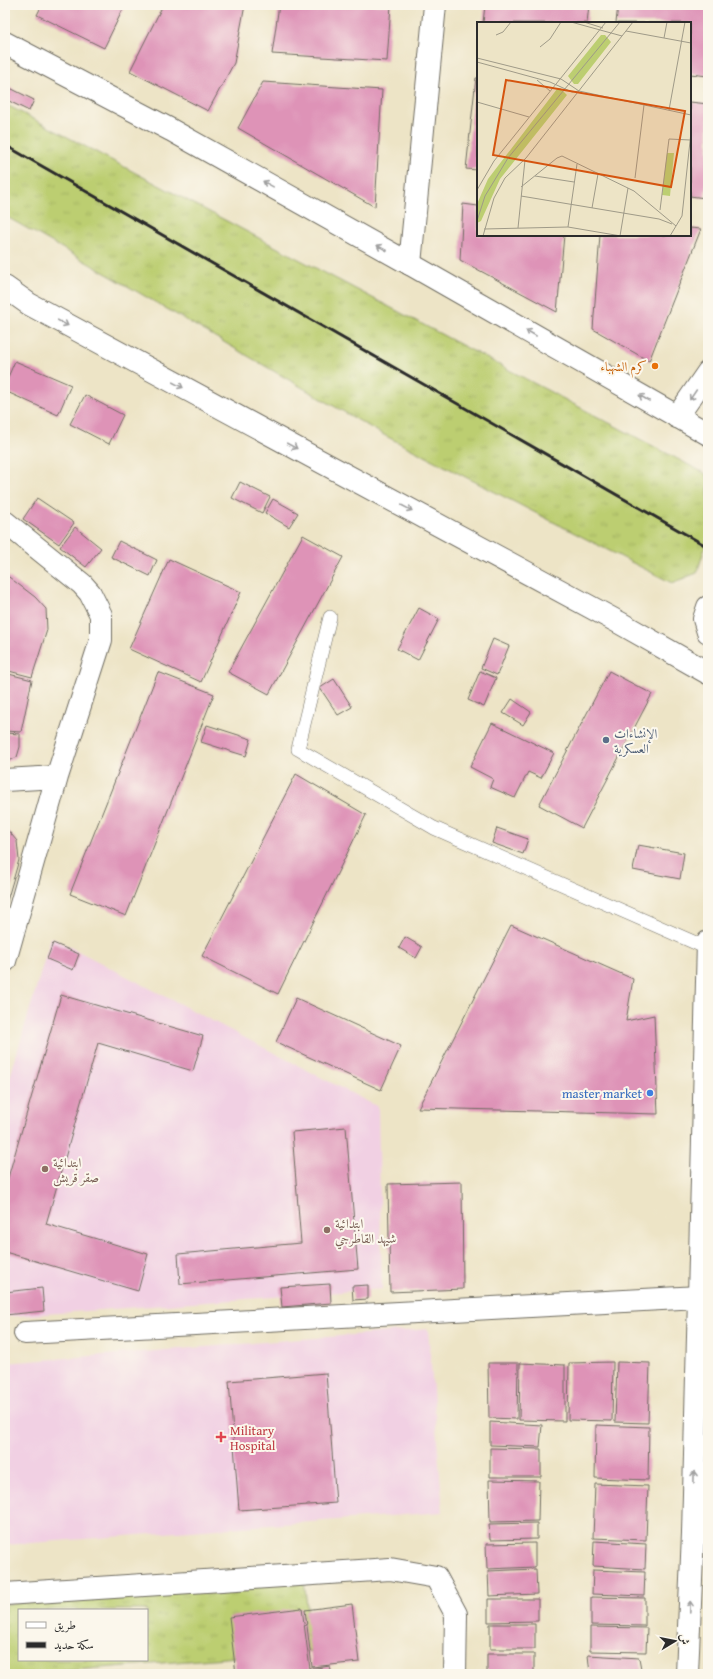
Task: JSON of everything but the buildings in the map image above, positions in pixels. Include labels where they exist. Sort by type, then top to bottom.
[{"type":"main road","points":[[410,264],[435,5]]},
{"type":"main road","points":[[5,43],[171,130],[708,434]]},
{"type":"main road","points":[[5,287],[29,304],[620,623],[708,673]]},
{"type":"main road","points":[[5,302],[29,304]]},
{"type":"main road","points":[[677,417],[708,372]]},
{"type":"main road","points":[[5,522],[82,584],[90,593],[101,615],[102,634],[98,652],[57,778],[5,961]]},
{"type":"main road","points":[[708,607],[704,620],[708,632]]},
{"type":"main road","points":[[5,780],[57,778]]},
{"type":"main road","points":[[687,1674],[700,1533],[699,1297],[708,942]]},
{"type":"main road","points":[[25,1334],[699,1297]]},
{"type":"main road","points":[[5,1594],[390,1569],[398,1570],[436,1577],[453,1608],[456,1614],[455,1674]]},
{"type":"lane","points":[[330,617],[298,749],[434,828],[708,948]]},
{"type":"shaded area","points":[[51,937],[378,1107],[382,1289],[5,1317],[5,1094]]},
{"type":"shaded area","name":"Military Hospital","points":[[428,1329],[443,1512],[5,1545],[5,1363]]},
{"type":"green space","points":[[5,104],[706,474],[708,479],[708,537],[697,573],[672,583],[382,434],[5,216]]},
{"type":"green space","points":[[304,1580],[312,1651],[26,1674],[5,1674],[5,1604]]},
{"type":"railway","points":[[5,145],[708,547]]},
{"type":"place","name":"كرم الشهباء","points":[[655,366]]},
{"type":"place","name":"الإنشاءات العسكرية","points":[[606,740]]},
{"type":"place","name":"master market","points":[[650,1093]]},
{"type":"place","name":"ابتدائية صقر قريش","points":[[45,1169]]},
{"type":"place","name":"ابتدائية شيهد القاطرجي","points":[[327,1230]]},
{"type":"place","name":"Military Hospital","points":[[221,1437]]}]
